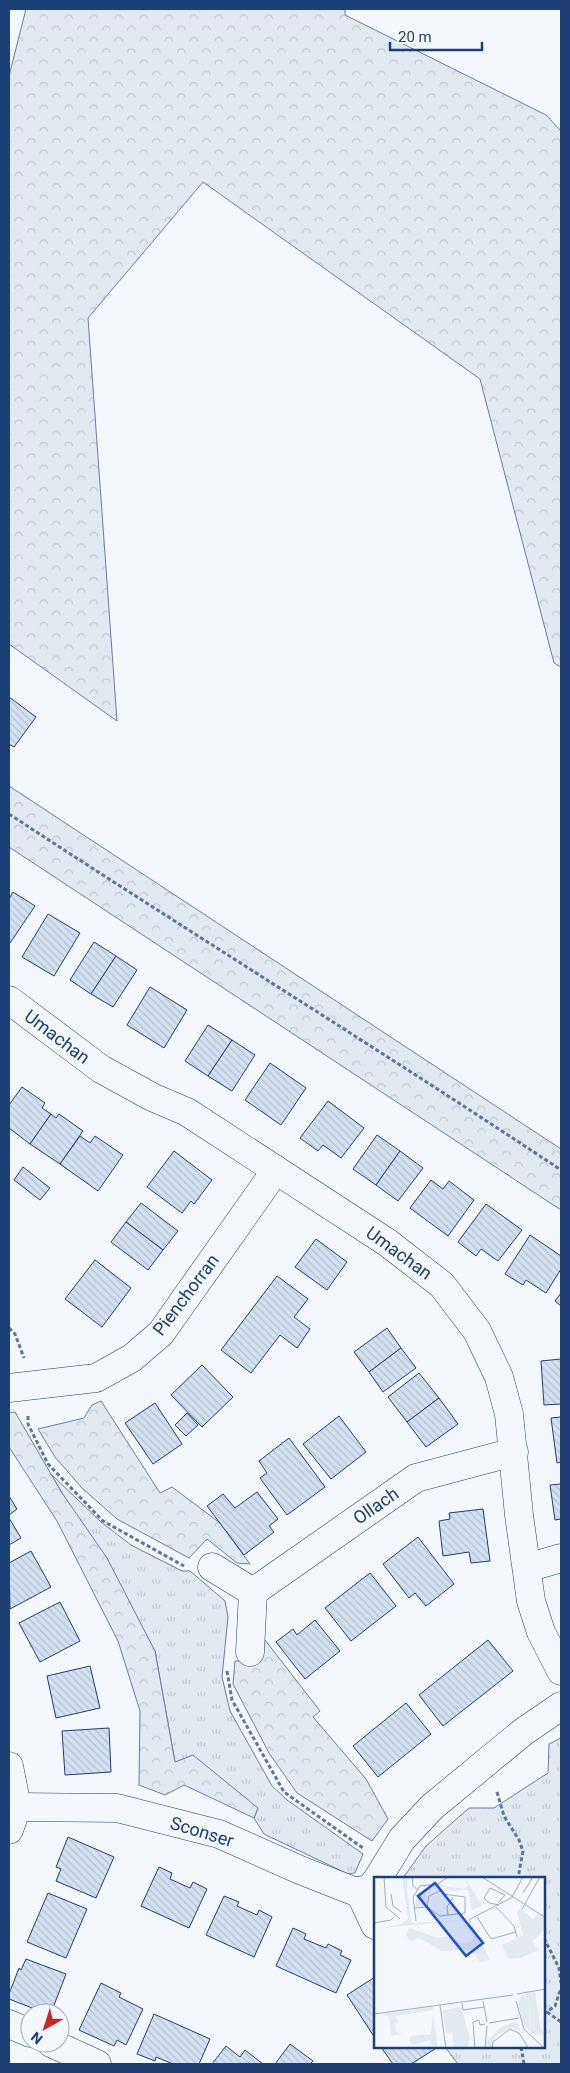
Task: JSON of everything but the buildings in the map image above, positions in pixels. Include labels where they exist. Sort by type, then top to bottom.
[{"type":"street","name":"Umachan","points":[[9,1000],[101,1069],[152,1098],[187,1112],[388,1243],[442,1285],[477,1331],[499,1378],[509,1414],[519,1515],[531,1601],[541,1632],[561,1671]]},
{"type":"street","name":"Pienchorran","points":[[18,1387],[96,1378],[132,1358],[161,1333],[276,1170]]},
{"type":"street","name":"Ollach","points":[[253,1592],[416,1478],[514,1452]]},
{"type":"street","points":[[527,1568],[561,1558]]},
{"type":"street","points":[[212,1567],[253,1592],[250,1652]]},
{"type":"street","points":[[376,1877],[402,1838],[432,1807],[523,1732],[561,1706]]},
{"type":"street","points":[[9,1766],[13,1818]]},
{"type":"street","name":"Sconser","points":[[13,1818],[117,1808],[219,1834],[300,1870],[356,1892],[374,1880]]},
{"type":"street","points":[[70,2052],[97,2064]]},
{"type":"path","points":[[9,814],[134,897],[425,1080],[561,1170]]},
{"type":"path","points":[[18,1387],[28,1424],[48,1464],[103,1522],[186,1567],[212,1567]]},
{"type":"path","points":[[250,1652],[226,1662],[232,1700],[284,1792],[374,1878]]},
{"type":"path","points":[[488,1761],[504,1816],[519,1840],[523,1851],[518,1877]]},
{"type":"path","points":[[545,1940],[559,1968],[561,1983]]},
{"type":"path","points":[[561,1988],[555,2006],[545,2013],[561,2022]]},
{"type":"path","points":[[521,2048],[524,2064]]},
{"type":"green space","points":[[26,9],[345,9],[345,15],[546,115],[561,131],[561,667],[554,663],[480,379],[203,182],[88,318],[117,721],[9,644],[9,76]]},
{"type":"green space","points":[[9,786],[561,1149],[561,1210],[9,847]]},
{"type":"green space","points":[[101,1401],[160,1493],[172,1487],[220,1523],[250,1564],[237,1563],[207,1539],[189,1558],[117,1519],[82,1488],[55,1457],[38,1429],[84,1418],[92,1405]]},
{"type":"green space","points":[[15,1412],[62,1493],[107,1558],[155,1651],[175,1762],[193,1755],[258,1808],[254,1818],[184,1785],[165,1795],[139,1785],[140,1711],[118,1641],[57,1521],[9,1447],[9,1413]]},
{"type":"green space","points":[[51,1474],[101,1522],[131,1545],[182,1571],[190,1571],[225,1601],[228,1617],[222,1677],[230,1711],[272,1786],[287,1800],[363,1854],[355,1873],[348,1874],[264,1834],[254,1818],[258,1808],[175,1762],[155,1651]]},
{"type":"green space","points":[[265,1640],[320,1711],[313,1717],[366,1779],[388,1819],[372,1841],[297,1793],[269,1753],[233,1684],[235,1661],[257,1660]]},
{"type":"green space","points":[[561,1738],[561,2064],[458,2064],[446,2048],[545,2048],[545,1877],[404,1877],[426,1846],[469,1808],[494,1808],[548,1773],[549,1744]]}]
